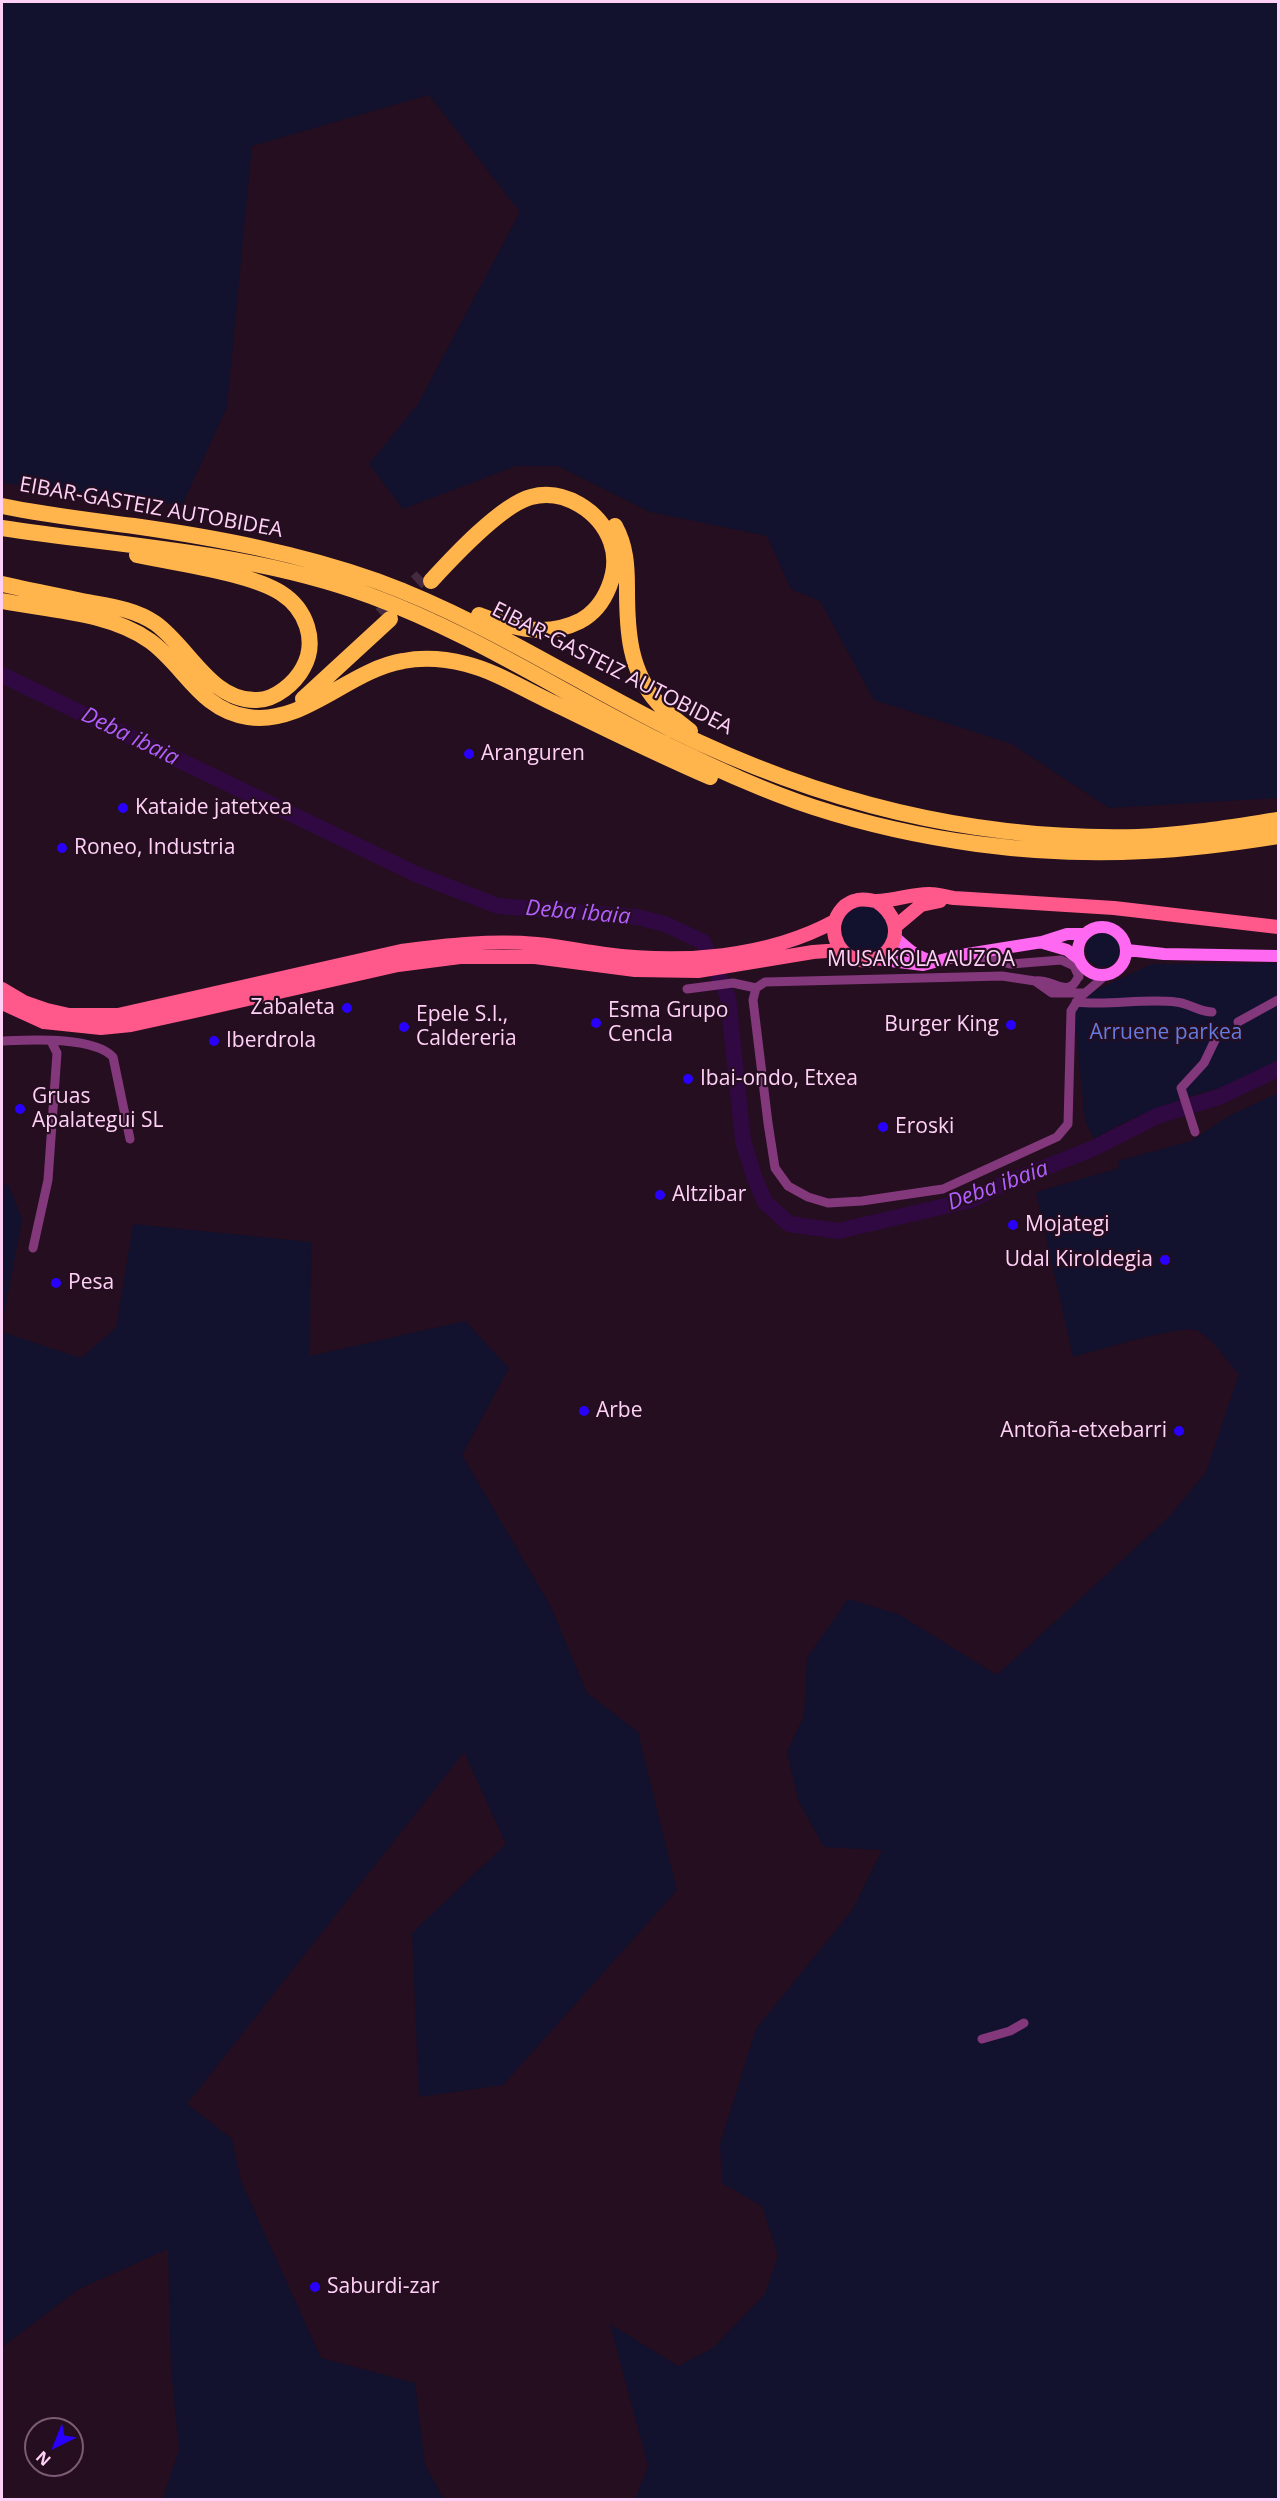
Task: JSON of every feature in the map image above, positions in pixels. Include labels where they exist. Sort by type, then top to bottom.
[{"type":"highway","points":[[376,581],[434,595],[506,625],[538,630],[562,628],[581,621],[596,608],[606,592],[612,578],[614,562],[611,543],[603,526],[592,513],[577,502],[564,497],[532,497],[501,512],[426,579],[488,511],[510,495],[539,485],[568,487],[580,492],[607,513],[623,545],[627,570],[629,647],[635,666],[658,704],[704,743]]},
{"type":"highway","name":"EIBAR-GASTEIZ AUTOBIDEA","points":[[2,506],[209,538],[322,563],[376,581],[426,600],[491,631],[673,730],[823,792],[862,804],[942,822],[993,830],[1070,836],[1140,837],[1205,832],[1278,820]]},
{"type":"highway","name":"EIBAR-GASTEIZ AUTOBIDEA","points":[[2,528],[81,540],[168,549],[265,565],[315,577],[421,616],[484,646],[668,746],[750,784],[813,807],[874,824],[986,844],[1068,851],[1142,852],[1185,849],[1278,836]]},
{"type":"highway","points":[[81,540],[106,548],[226,574],[281,593],[296,606],[305,621],[310,636],[310,650],[300,674],[288,686],[267,699]]},
{"type":"highway","points":[[2,584],[115,607],[145,617],[166,632],[226,692],[240,698],[256,700],[277,699],[291,694],[386,617],[304,698],[277,715]]},
{"type":"highway","points":[[2,601],[118,625],[151,642],[190,684],[217,707],[232,714],[250,718],[277,715],[304,707],[382,665],[404,661],[447,660],[468,664],[633,743],[736,788],[833,819],[874,824]]},
{"type":"main road","points":[[842,950],[834,931],[835,921],[840,911],[853,901],[861,899],[876,901],[932,894],[954,898],[1114,908],[1278,927]]},
{"type":"main road","points":[[5,1006],[44,1022],[71,1027],[101,1028],[131,1025],[398,965],[460,957],[535,957],[634,970],[842,950],[857,959],[875,959],[888,950],[895,931],[921,905],[954,898]]},
{"type":"main road","points":[[876,901],[892,916],[895,931]]},
{"type":"main road","points":[[734,959],[809,935],[835,921]]},
{"type":"main road","points":[[2,989],[24,1002],[47,1010],[69,1015],[93,1016],[155,1008],[401,951],[457,944],[536,944],[680,965]]},
{"type":"street","points":[[756,988],[753,1000],[775,1168],[788,1186],[808,1197],[828,1203],[862,1201],[942,1189],[1057,1137],[1068,1124],[1070,1017],[1076,1002],[1084,993],[1107,974],[1119,968],[1127,950],[1120,935],[1108,927],[1093,928],[1084,934],[1078,944],[1080,967],[1074,983],[1067,988],[1060,988],[1040,980],[1035,981]]},
{"type":"street","name":"MUSAKOLA AUZOA","points":[[895,931],[914,954],[922,959],[934,961]]},
{"type":"street","name":"MUSAKOLA AUZOA","points":[[875,959],[923,965],[969,954],[1042,942],[1067,934],[1084,934]]},
{"type":"street","points":[[1042,942],[1067,950],[1080,967]]},
{"type":"street","points":[[1127,950],[1175,954],[1278,956]]},
{"type":"street","points":[[969,954],[1011,964],[1061,960],[1092,973],[1107,974]]},
{"type":"street","name":"MUSAKOLA AUZOA","points":[[690,989],[734,983],[756,988],[765,982],[1003,976],[1035,981],[1052,993],[1084,993]]},
{"type":"street","points":[[1238,1022],[1278,1000]]},
{"type":"street","points":[[1076,1002],[1105,1004],[1177,1002],[1201,1012],[1212,1012]]},
{"type":"street","points":[[1195,1127],[1182,1095],[1182,1085],[1204,1063],[1217,1036]]},
{"type":"street","points":[[2,1041],[57,1040],[105,1049],[113,1057],[130,1139]]},
{"type":"street","points":[[33,1248],[48,1180],[51,1152],[57,1053],[51,1041]]},
{"type":"street","points":[[982,2039],[1010,2031],[1024,2023]]},
{"type":"green space","points":[[2,2],[1278,2],[1278,798],[1109,808],[1012,744],[874,700],[820,601],[791,589],[767,536],[650,512],[558,466],[516,466],[403,509],[369,464],[418,404],[520,212],[429,95],[252,146],[227,407],[182,505],[2,483]]},
{"type":"green space","points":[[863,903],[880,907],[892,929],[881,952],[862,956],[850,950],[845,944],[840,925],[846,912]]},
{"type":"green space","points":[[1103,933],[1115,938],[1120,950],[1115,962],[1103,967],[1091,962],[1086,950],[1091,938]]},
{"type":"green space","name":"Arruene parkea","points":[[1278,963],[1278,1062],[1246,1080],[1152,1110],[1094,1139],[1085,1120],[1075,1009],[1094,991],[1152,964]]},
{"type":"green space","points":[[1278,1093],[1278,2499],[635,2499],[648,2466],[610,2324],[678,2366],[713,2348],[765,2294],[778,2255],[762,2206],[722,2183],[720,2144],[756,2029],[853,1909],[882,1850],[824,1847],[798,1800],[787,1752],[804,1716],[807,1658],[848,1599],[898,1614],[997,1675],[1169,1517],[1206,1472],[1239,1374],[1210,1340],[1198,1331],[1189,1330],[1158,1334],[1073,1357],[1036,1192],[1119,1168],[1118,1161],[1191,1141],[1227,1117]]},
{"type":"green space","points":[[2,1182],[9,1186],[22,1219],[2,1327]]},
{"type":"green space","points":[[133,1224],[311,1242],[310,1356],[465,1321],[509,1368],[462,1455],[551,1607],[587,1693],[638,1732],[677,1890],[503,2085],[419,2097],[412,1933],[506,1844],[464,1752],[187,2104],[232,2139],[241,2181],[321,2358],[415,2383],[425,2465],[444,2499],[163,2499],[179,2449],[171,2370],[168,2249],[79,2289],[2,2347],[2,1332],[81,1358],[116,1328]]},
{"type":"waterway","name":"Deba ibaia","points":[[2,675],[418,875],[498,906],[637,917],[665,924],[703,942],[728,997],[743,1141],[765,1202],[789,1224],[838,1231],[971,1200],[999,1186],[1094,1148],[1157,1116],[1219,1097],[1278,1069]]},
{"type":"tunnel","points":[[381,615],[422,577]]},
{"type":"place","name":"Aranguren","points":[[469,754]]},
{"type":"place","name":"Kataide jatetxea","points":[[123,808]]},
{"type":"place","name":"Roneo, Industria","points":[[62,848]]},
{"type":"place","name":"Zabaleta","points":[[347,1008]]},
{"type":"place","name":"Esma Grupo Cencla","points":[[596,1023]]},
{"type":"place","name":"Burger King","points":[[1011,1025]]},
{"type":"place","name":"Epele S.l., Caldereria","points":[[404,1027]]},
{"type":"place","name":"Iberdrola","points":[[214,1041]]},
{"type":"place","name":"Ibai-ondo, Etxea","points":[[688,1079]]},
{"type":"place","name":"Gruas Apalategui SL","points":[[20,1109]]},
{"type":"place","name":"Eroski","points":[[883,1127]]},
{"type":"place","name":"Altzibar","points":[[660,1195]]},
{"type":"place","name":"Mojategi","points":[[1013,1225]]},
{"type":"place","name":"Udal Kiroldegia","points":[[1165,1260]]},
{"type":"place","name":"Pesa","points":[[56,1283]]},
{"type":"place","name":"Arbe","points":[[584,1411]]},
{"type":"place","name":"Antoña-etxebarri","points":[[1179,1431]]},
{"type":"place","name":"Saburdi-zar","points":[[315,2287]]}]
